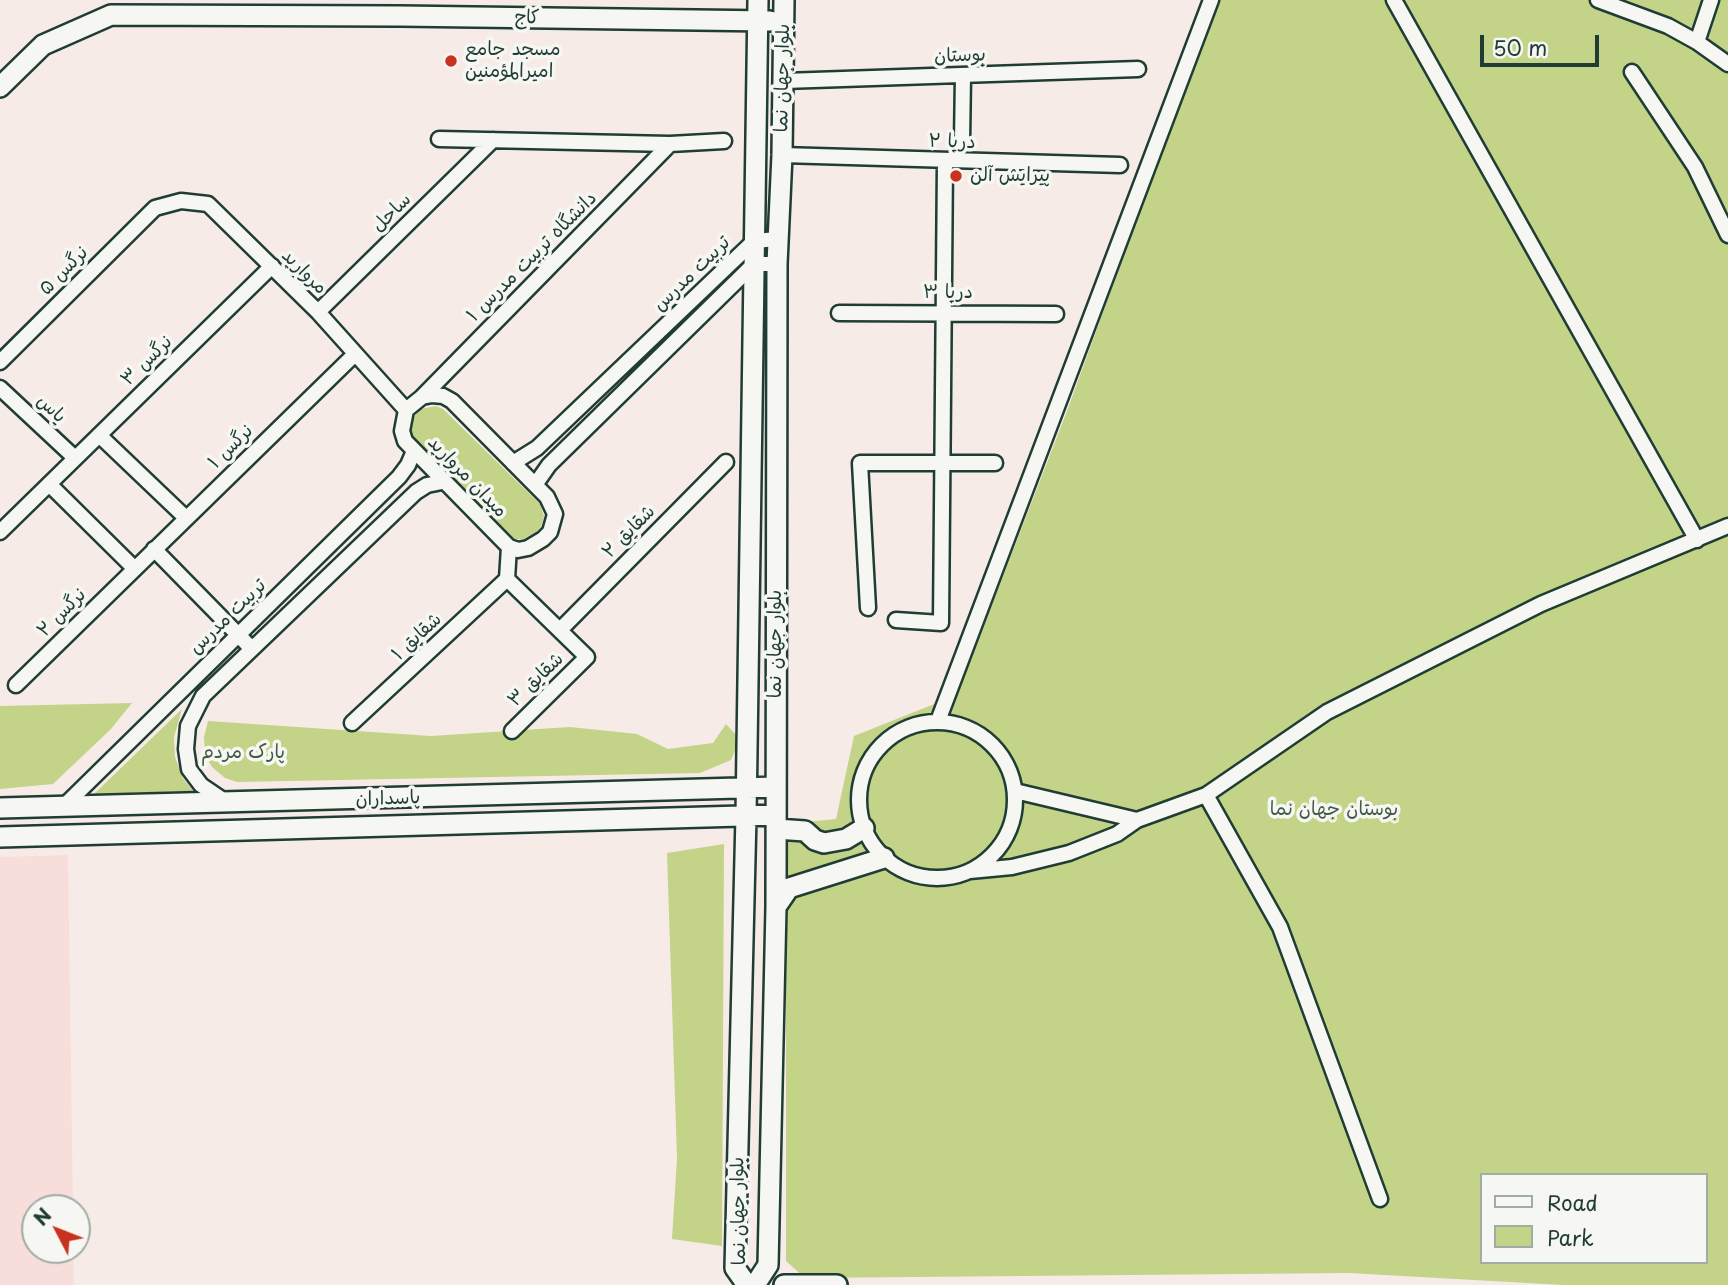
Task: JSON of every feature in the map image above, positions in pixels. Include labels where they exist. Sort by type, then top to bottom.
[{"type":"street","name":"بلوار جهان نما","points":[[747,1285],[735,1268],[746,816],[758,0]]},
{"type":"street","name":"بلوار جهان نما","points":[[755,1285],[768,1265],[776,907],[777,264],[784,80],[784,0]]},
{"type":"street","points":[[938,721],[1211,0]]},
{"type":"street","points":[[1394,0],[1697,540]]},
{"type":"street","points":[[1598,0],[1668,26],[1728,64]]},
{"type":"street","points":[[1697,42],[1711,0]]},
{"type":"street","name":"کاج","points":[[0,87],[43,45],[111,15],[205,8],[400,16],[784,21]]},
{"type":"street","name":"بوستان","points":[[784,80],[1138,69]]},
{"type":"street","points":[[1632,72],[1695,167],[1728,235]]},
{"type":"street","points":[[962,142],[963,75]]},
{"type":"street","points":[[439,139],[670,145],[724,141]]},
{"type":"street","name":"ساحل","points":[[318,313],[493,140]]},
{"type":"street","name":"۱ دانشگاه تربیت مدرس","points":[[422,397],[670,145]]},
{"type":"street","name":"دریا ۲","points":[[782,155],[1120,165]]},
{"type":"street","points":[[896,620],[941,623],[945,161]]},
{"type":"street","name":"مروارید","points":[[155,208],[181,201],[208,204],[318,313],[406,410]]},
{"type":"street","name":"۵ نرگس","points":[[0,362],[155,208]]},
{"type":"street","name":"تربیت مدرس","points":[[513,463],[537,449],[754,241],[778,239]]},
{"type":"street","points":[[754,264],[777,264]]},
{"type":"street","name":"تربیت مدرس","points":[[535,485],[549,465],[754,264]]},
{"type":"street","name":"نرگس ۳","points":[[0,532],[272,266]]},
{"type":"street","name":"دریا ۳","points":[[839,313],[1056,314]]},
{"type":"street","name":"نرگس ۱","points":[[134,568],[354,355]]},
{"type":"street","name":"یاس","points":[[0,388],[75,458]]},
{"type":"street","name":"میدان مروارید","points":[[406,410],[402,431],[405,441],[442,482],[509,547],[518,550],[536,544],[550,532],[554,524],[552,505],[535,485],[452,401],[443,396],[422,397]]},
{"type":"street","points":[[406,410],[422,397]]},
{"type":"street","points":[[99,435],[186,518]]},
{"type":"street","name":"تربیت مدرس","points":[[64,806],[399,477],[414,451]]},
{"type":"street","name":"شقایق ۲","points":[[560,630],[726,462]]},
{"type":"street","points":[[868,608],[860,463],[995,463]]},
{"type":"street","name":"تربیت مدرس","points":[[226,802],[201,785],[189,769],[186,749],[188,726],[203,696],[416,492],[427,485],[442,482]]},
{"type":"street","points":[[49,484],[134,568]]},
{"type":"street","points":[[970,871],[990,858],[1006,838],[1014,815],[1015,791],[1009,769],[997,749],[981,734],[960,725],[938,721],[916,724],[896,733],[879,747],[867,765],[860,785],[859,807],[864,828],[872,844],[884,858],[903,871],[925,878],[948,878],[970,871],[1012,867],[1069,853],[1117,834],[1137,820],[1206,795],[1327,712],[1541,604],[1728,526]]},
{"type":"street","points":[[509,547],[507,579],[560,630]]},
{"type":"street","points":[[154,549],[252,649]]},
{"type":"street","name":"نرگس ۲","points":[[16,685],[134,568]]},
{"type":"street","name":"شقایق ۱","points":[[352,723],[507,579]]},
{"type":"street","name":"شقایق ۳","points":[[512,731],[587,657],[560,630]]},
{"type":"street","name":"پاسداران","points":[[0,808],[776,787]]},
{"type":"street","points":[[1015,791],[1137,820]]},
{"type":"street","points":[[1206,795],[1280,927],[1380,1199]]},
{"type":"street","points":[[352,827],[354,800]]},
{"type":"street","name":"پاسداران","points":[[0,837],[746,816],[805,831],[815,840],[824,843],[846,839],[864,828]]},
{"type":"street","points":[[776,907],[789,888],[884,858]]},
{"type":"street","points":[[784,1285],[837,1285]]},
{"type":"shaded area","points":[[68,855],[73,1194],[21,1194],[21,1264],[73,1264],[74,1285],[0,1285],[0,857]]},
{"type":"green space","name":"بوستان جهان نما","points":[[1217,0],[1728,0],[1728,1285],[1563,1285],[1349,1273],[805,1278],[786,1261],[786,824],[836,819],[854,736],[957,695],[1067,411]]},
{"type":"green space","points":[[436,406],[443,409],[540,504],[544,516],[541,527],[536,532],[523,539],[513,539],[414,439],[411,430],[412,418],[421,409]]},
{"type":"green space","points":[[132,703],[111,729],[53,784],[0,789],[0,706]]},
{"type":"green space","points":[[182,709],[174,737],[175,757],[183,778],[193,791],[94,794]]},
{"type":"green space","name":"پارک مردم","points":[[208,721],[431,736],[570,727],[637,734],[668,749],[713,743],[726,724],[740,739],[731,760],[700,773],[237,782],[225,778],[212,767],[205,754],[204,737]]},
{"type":"green space","points":[[724,844],[722,1246],[672,1239],[677,1158],[667,853]]},
{"type":"place","name":"مسجد جامع امیرالمؤمنین","points":[[451,61]]},
{"type":"place","name":"پیرایش آلن","points":[[956,176]]}]
